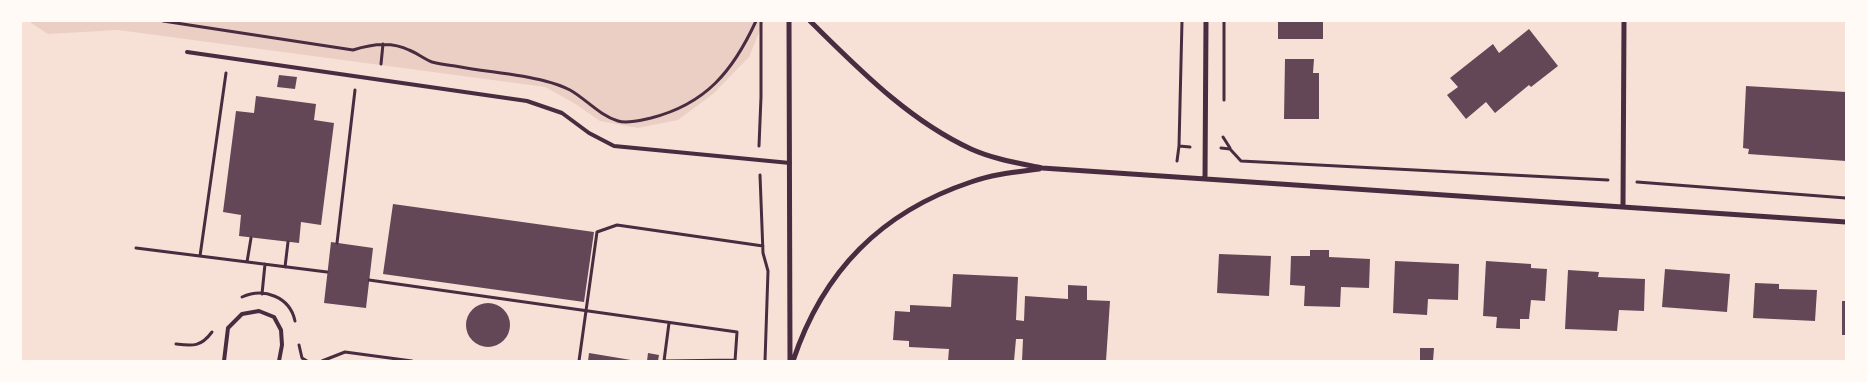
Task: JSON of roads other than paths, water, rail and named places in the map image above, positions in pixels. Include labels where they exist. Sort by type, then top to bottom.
[{"type":"street","points":[[790,21],[791,361]]},
{"type":"street","points":[[810,21],[906,110],[930,126],[972,150],[1042,168],[1846,222]]},
{"type":"street","points":[[1205,178],[1206,21]]},
{"type":"street","points":[[1623,206],[1624,21]]},
{"type":"street","points":[[791,361],[802,334],[829,287],[854,253],[883,227],[916,205],[971,182],[1000,174],[1042,168]]},
{"type":"lane","points":[[187,52],[527,101],[562,113],[590,133],[614,146],[790,162]]},
{"type":"lane","points":[[224,361],[228,328],[242,314],[259,311],[274,317],[281,330],[282,346],[279,361]]}]
